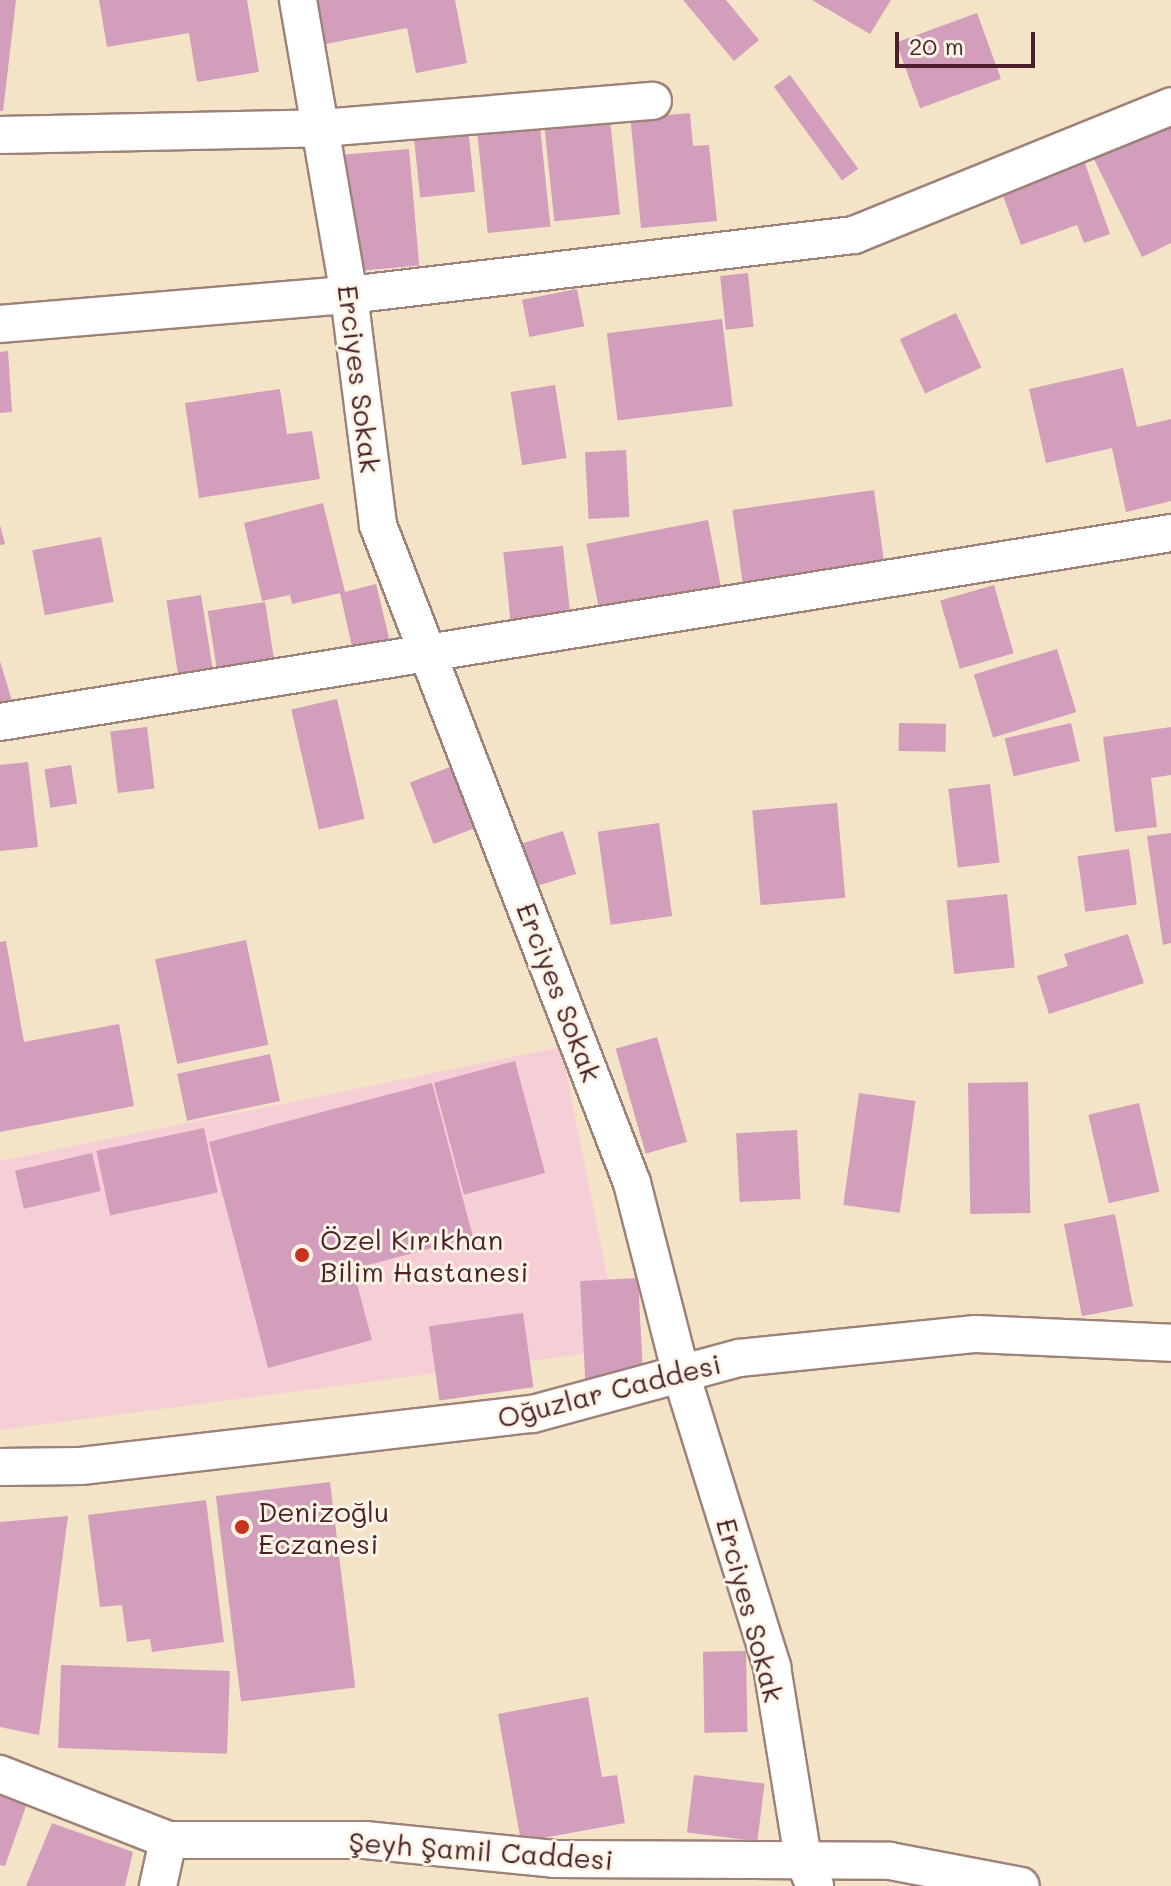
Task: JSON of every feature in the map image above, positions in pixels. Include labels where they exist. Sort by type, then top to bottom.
[{"type":"street","name":"Erciyes Sokak","points":[[298,0],[349,295],[378,525],[433,655],[632,1183],[681,1374],[772,1667],[809,1872]]},
{"type":"street","points":[[0,135],[322,128],[653,101]]},
{"type":"street","points":[[0,324],[349,295],[854,235],[1171,106]]},
{"type":"street","points":[[0,722],[433,655],[1171,533]]},
{"type":"street","name":"Oğuzlar Caddesi","points":[[0,1467],[81,1466],[533,1414],[739,1358],[976,1334],[1171,1343]]},
{"type":"street","name":"Şeyh Şamil Caddesi","points":[[0,1774],[168,1840],[365,1840],[485,1871],[809,1872],[890,1861],[1021,1886]]},
{"type":"street","points":[[158,1886],[168,1840]]},
{"type":"shaded area","name":"Özel Kırıkhan Bilim Hastanesi","points":[[561,1047],[622,1349],[0,1430],[0,1161]]},
{"type":"building","points":[[0,0],[16,0],[3,111],[0,111]]},
{"type":"building","points":[[99,0],[247,0],[259,72],[197,82],[189,33],[107,47]]},
{"type":"building","points":[[317,0],[455,0],[467,63],[416,73],[407,28],[326,44]]},
{"type":"building","points":[[683,0],[726,0],[759,40],[734,61]]},
{"type":"building","points":[[812,0],[891,0],[870,34]]},
{"type":"building","points":[[977,13],[1001,79],[920,108],[896,42]]},
{"type":"building","points":[[790,75],[858,169],[842,181],[774,87]]},
{"type":"building","points":[[629,104],[658,116],[690,113],[693,146],[709,145],[717,221],[641,228]]},
{"type":"building","points":[[609,110],[620,214],[554,221],[543,117]]},
{"type":"building","points":[[1171,120],[1171,243],[1142,257],[1093,157]]},
{"type":"building","points":[[468,126],[475,192],[420,197],[413,132]]},
{"type":"building","points":[[540,127],[550,226],[488,233],[477,134]]},
{"type":"building","points":[[409,149],[419,266],[349,272],[339,155]]},
{"type":"building","points":[[1081,152],[1110,234],[1084,243],[1077,225],[1021,245],[998,182]]},
{"type":"building","points":[[748,273],[754,327],[726,330],[720,276]]},
{"type":"building","points":[[577,289],[584,326],[529,337],[522,300]]},
{"type":"building","points":[[956,313],[981,367],[925,394],[900,339]]},
{"type":"building","points":[[722,319],[733,406],[618,420],[607,333]]},
{"type":"building","points":[[8,351],[12,412],[0,413],[0,352]]},
{"type":"building","points":[[1123,368],[1137,427],[1171,419],[1171,501],[1126,512],[1112,448],[1046,463],[1029,389]]},
{"type":"building","points":[[555,385],[567,458],[522,465],[511,392]]},
{"type":"building","points":[[280,389],[287,434],[312,431],[320,479],[199,498],[185,403]]},
{"type":"building","points":[[626,450],[630,517],[589,519],[585,452]]},
{"type":"building","points":[[874,490],[884,564],[743,584],[732,510]]},
{"type":"building","points":[[323,503],[345,592],[376,584],[390,642],[353,651],[340,593],[292,604],[290,595],[262,601],[244,523]]},
{"type":"building","points":[[708,520],[721,589],[600,612],[586,544]]},
{"type":"building","points":[[0,525],[5,544],[0,545]]},
{"type":"building","points":[[101,537],[114,602],[45,615],[32,550]]},
{"type":"building","points":[[563,546],[570,616],[511,622],[503,552]]},
{"type":"building","points":[[994,585],[1014,653],[960,669],[940,600]]},
{"type":"building","points":[[201,595],[214,677],[179,682],[166,600]]},
{"type":"building","points":[[265,602],[276,669],[218,678],[208,611]]},
{"type":"building","points":[[1057,649],[1076,712],[993,738],[974,674]]},
{"type":"building","points":[[0,661],[12,701],[0,703]]},
{"type":"building","points":[[337,699],[365,819],[319,829],[291,710]]},
{"type":"building","points":[[899,723],[946,724],[946,752],[899,751]]},
{"type":"building","points":[[1071,723],[1080,761],[1014,776],[1005,738]]},
{"type":"building","points":[[147,727],[155,789],[118,793],[110,732]]},
{"type":"building","points":[[1171,727],[1171,775],[1151,778],[1157,827],[1115,832],[1103,737]]},
{"type":"building","points":[[28,762],[38,847],[0,851],[0,765]]},
{"type":"building","points":[[71,765],[77,804],[50,808],[44,769]]},
{"type":"building","points":[[450,767],[474,829],[434,844],[410,782]]},
{"type":"building","points":[[990,784],[1000,862],[958,868],[948,789]]},
{"type":"building","points":[[837,803],[845,898],[761,905],[752,810]]},
{"type":"building","points":[[659,823],[672,916],[611,925],[598,832]]},
{"type":"building","points":[[563,831],[576,874],[535,887],[522,844]]},
{"type":"building","points":[[1171,833],[1171,943],[1163,945],[1147,836]]},
{"type":"building","points":[[1129,849],[1137,904],[1085,912],[1078,856]]},
{"type":"building","points":[[1007,894],[1015,968],[954,974],[946,900]]},
{"type":"building","points":[[1128,934],[1144,983],[1049,1014],[1037,976],[1068,966],[1064,954]]},
{"type":"building","points":[[246,940],[268,1045],[177,1064],[155,959]]},
{"type":"building","points":[[6,941],[24,1042],[119,1024],[134,1106],[0,1132],[0,942]]},
{"type":"building","points":[[657,1037],[687,1142],[646,1154],[616,1049]]},
{"type":"building","points":[[270,1054],[280,1101],[187,1121],[177,1074]]},
{"type":"building","points":[[515,1061],[545,1173],[464,1195],[434,1083]]},
{"type":"building","points":[[1028,1082],[1030,1213],[970,1214],[968,1083]]},
{"type":"building","points":[[432,1083],[473,1237],[353,1269],[372,1340],[268,1368],[209,1142]]},
{"type":"building","points":[[859,1093],[915,1101],[900,1213],[843,1205]]},
{"type":"building","points":[[1139,1103],[1159,1192],[1109,1203],[1088,1115]]},
{"type":"building","points":[[204,1128],[218,1193],[110,1215],[96,1151]]},
{"type":"building","points":[[797,1130],[801,1199],[740,1202],[736,1133]]},
{"type":"building","points":[[92,1153],[101,1191],[24,1209],[15,1171]]},
{"type":"building","points":[[1115,1214],[1133,1306],[1082,1316],[1064,1224]]},
{"type":"building","points":[[638,1278],[643,1378],[585,1381],[580,1281]]},
{"type":"building","points":[[523,1313],[533,1387],[439,1400],[429,1326]]},
{"type":"building","points":[[330,1482],[355,1687],[241,1701],[216,1496]]},
{"type":"building","points":[[206,1500],[224,1642],[152,1652],[150,1639],[127,1642],[122,1605],[100,1607],[88,1515]]},
{"type":"building","points":[[68,1516],[39,1735],[0,1727],[0,1522]]},
{"type":"building","points":[[746,1651],[747,1732],[704,1733],[703,1652]]},
{"type":"building","points":[[61,1665],[230,1671],[227,1754],[58,1748]]},
{"type":"building","points":[[588,1697],[602,1777],[617,1775],[625,1823],[521,1842],[498,1714]]},
{"type":"building","points":[[694,1775],[764,1784],[757,1841],[687,1833]]},
{"type":"building","points":[[0,1782],[31,1792],[5,1866],[0,1865]]},
{"type":"building","points":[[52,1823],[133,1852],[125,1886],[26,1886]]},
{"type":"place","name":"Özel Kırıkhan Bilim Hastanesi","points":[[302,1255]]},
{"type":"place","name":"Denizoğlu Eczanesi","points":[[242,1527]]}]
